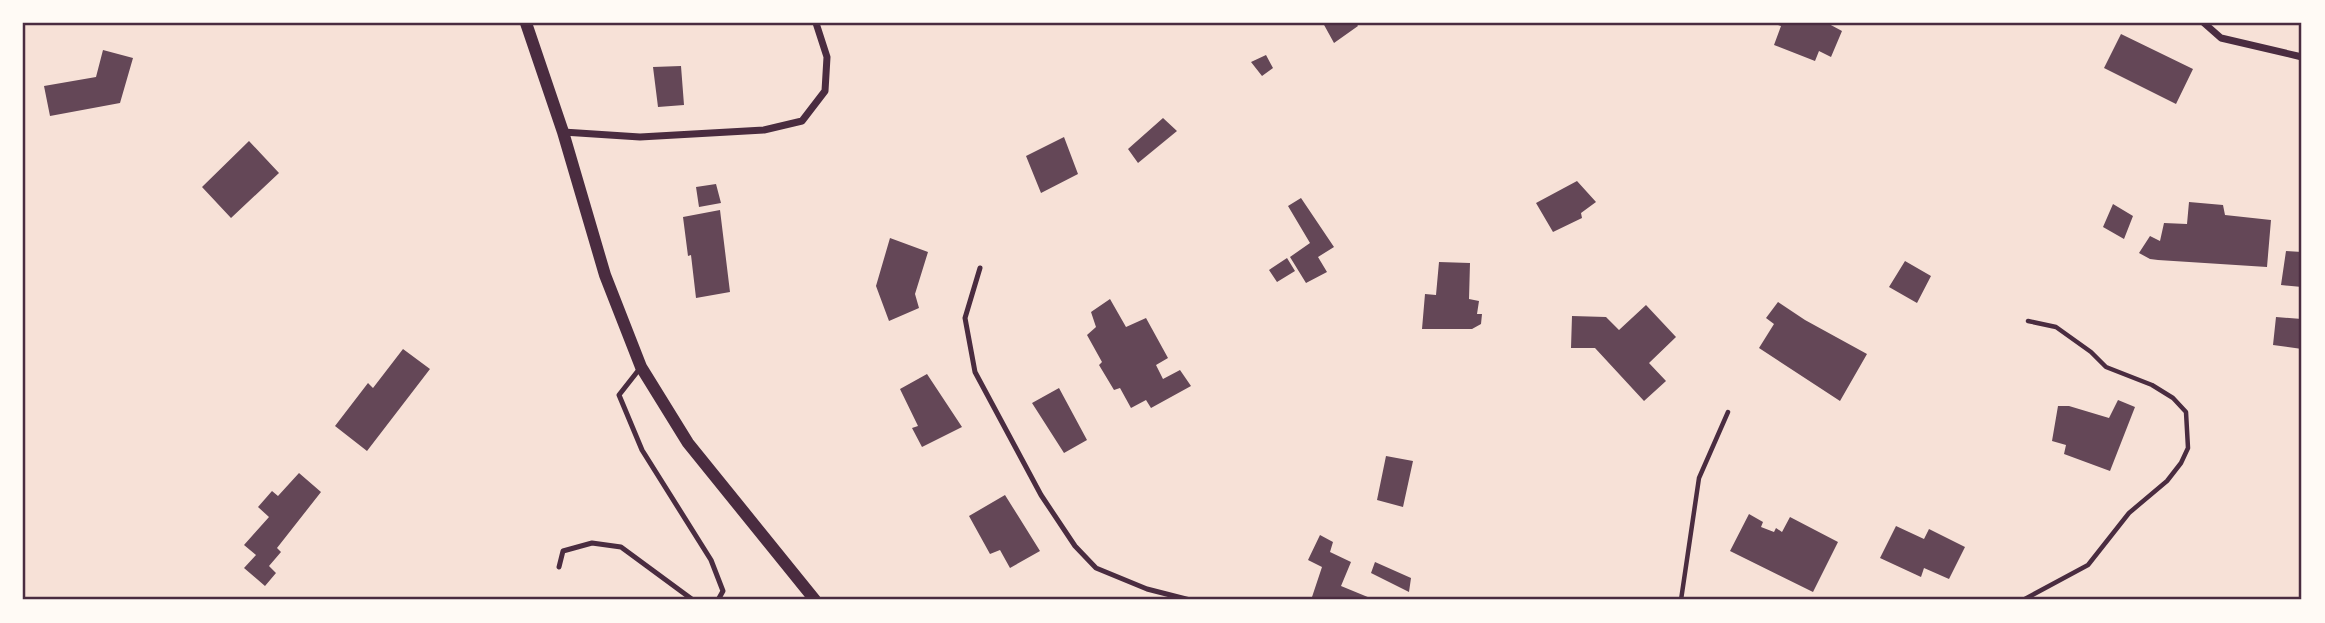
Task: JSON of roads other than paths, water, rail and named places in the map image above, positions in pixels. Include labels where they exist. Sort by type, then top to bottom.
[{"type":"street","points":[[526,23],[563,132],[605,275],[640,367],[688,443],[815,600]]},
{"type":"street","points":[[563,132],[640,137],[764,130],[802,121],[825,91],[827,57],[816,23]]},
{"type":"street","points":[[2204,23],[2221,38],[2302,57]]},
{"type":"lane","points":[[980,268],[965,318],[975,372],[1041,495],[1075,546],[1096,568],[1147,590],[1190,600]]},
{"type":"lane","points":[[640,367],[619,395],[642,450],[711,560],[723,591],[718,600]]},
{"type":"lane","points":[[559,567],[564,551],[592,543],[621,547],[693,600]]}]
